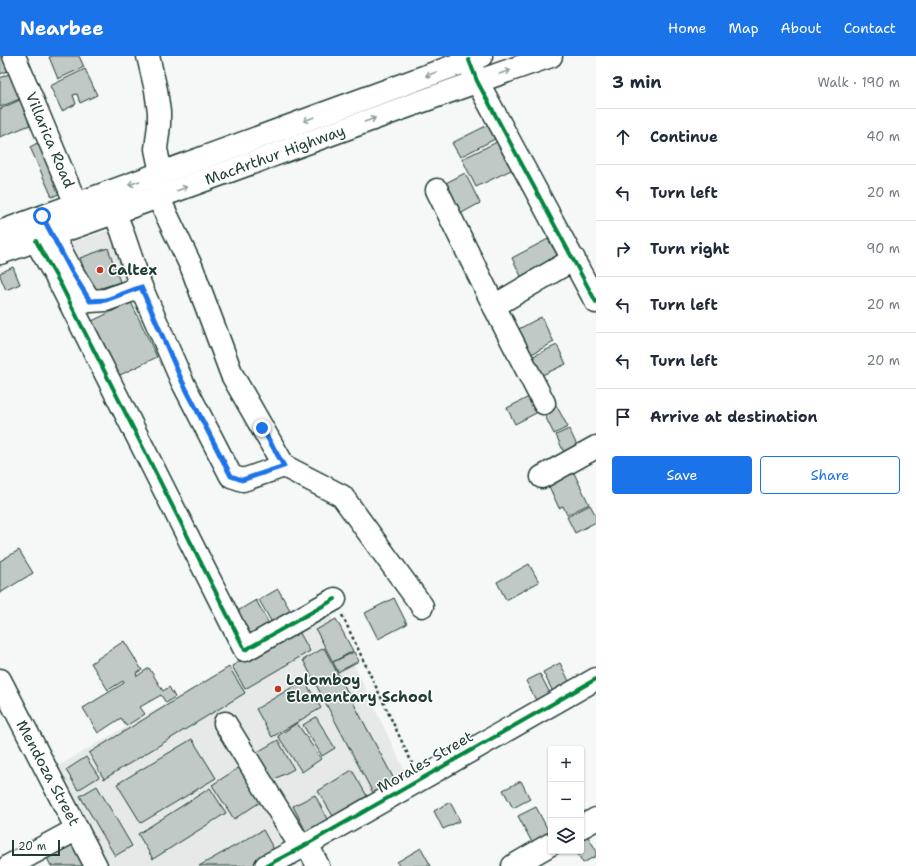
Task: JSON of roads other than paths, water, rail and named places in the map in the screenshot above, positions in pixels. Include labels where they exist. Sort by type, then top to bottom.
[{"type":"main road","name":"Villarica Road","points":[[14,56],[81,214]]},
{"type":"main road","points":[[148,56],[156,90],[159,112],[156,149],[161,173]]},
{"type":"main road","name":"MacArthur Highway","points":[[0,232],[42,216],[115,213],[477,81],[551,56]]},
{"type":"main road","name":"MacArthur Highway","points":[[0,253],[45,238],[81,214],[107,193],[475,58]]},
{"type":"main road","points":[[475,58],[477,81],[596,302]]},
{"type":"main road","points":[[437,190],[494,306],[544,402]]},
{"type":"main road","points":[[107,193],[141,287],[182,381],[231,476],[242,480],[284,466]]},
{"type":"main road","points":[[158,197],[192,268],[232,375],[284,466],[342,496],[422,606]]},
{"type":"main road","points":[[42,216],[45,238],[61,285],[245,650],[335,600]]},
{"type":"main road","points":[[45,238],[72,272],[90,301],[106,300],[141,287]]},
{"type":"main road","points":[[494,306],[574,259]]},
{"type":"main road","points":[[542,476],[596,447]]},
{"type":"main road","name":"Morales Street","points":[[266,866],[596,679]]},
{"type":"main road","name":"Mendoza Street","points":[[0,680],[96,866]]},
{"type":"main road","points":[[225,723],[298,842],[305,845],[318,866]]},
{"type":"main road","points":[[584,825],[596,819]]},
{"type":"main road","points":[[10,866],[77,829]]},
{"type":"main road","points":[[513,866],[548,846]]},
{"type":"place","name":"Caltex","points":[[100,270]]},
{"type":"place","name":"Lolomboy Elementary School","points":[[278,689]]}]
